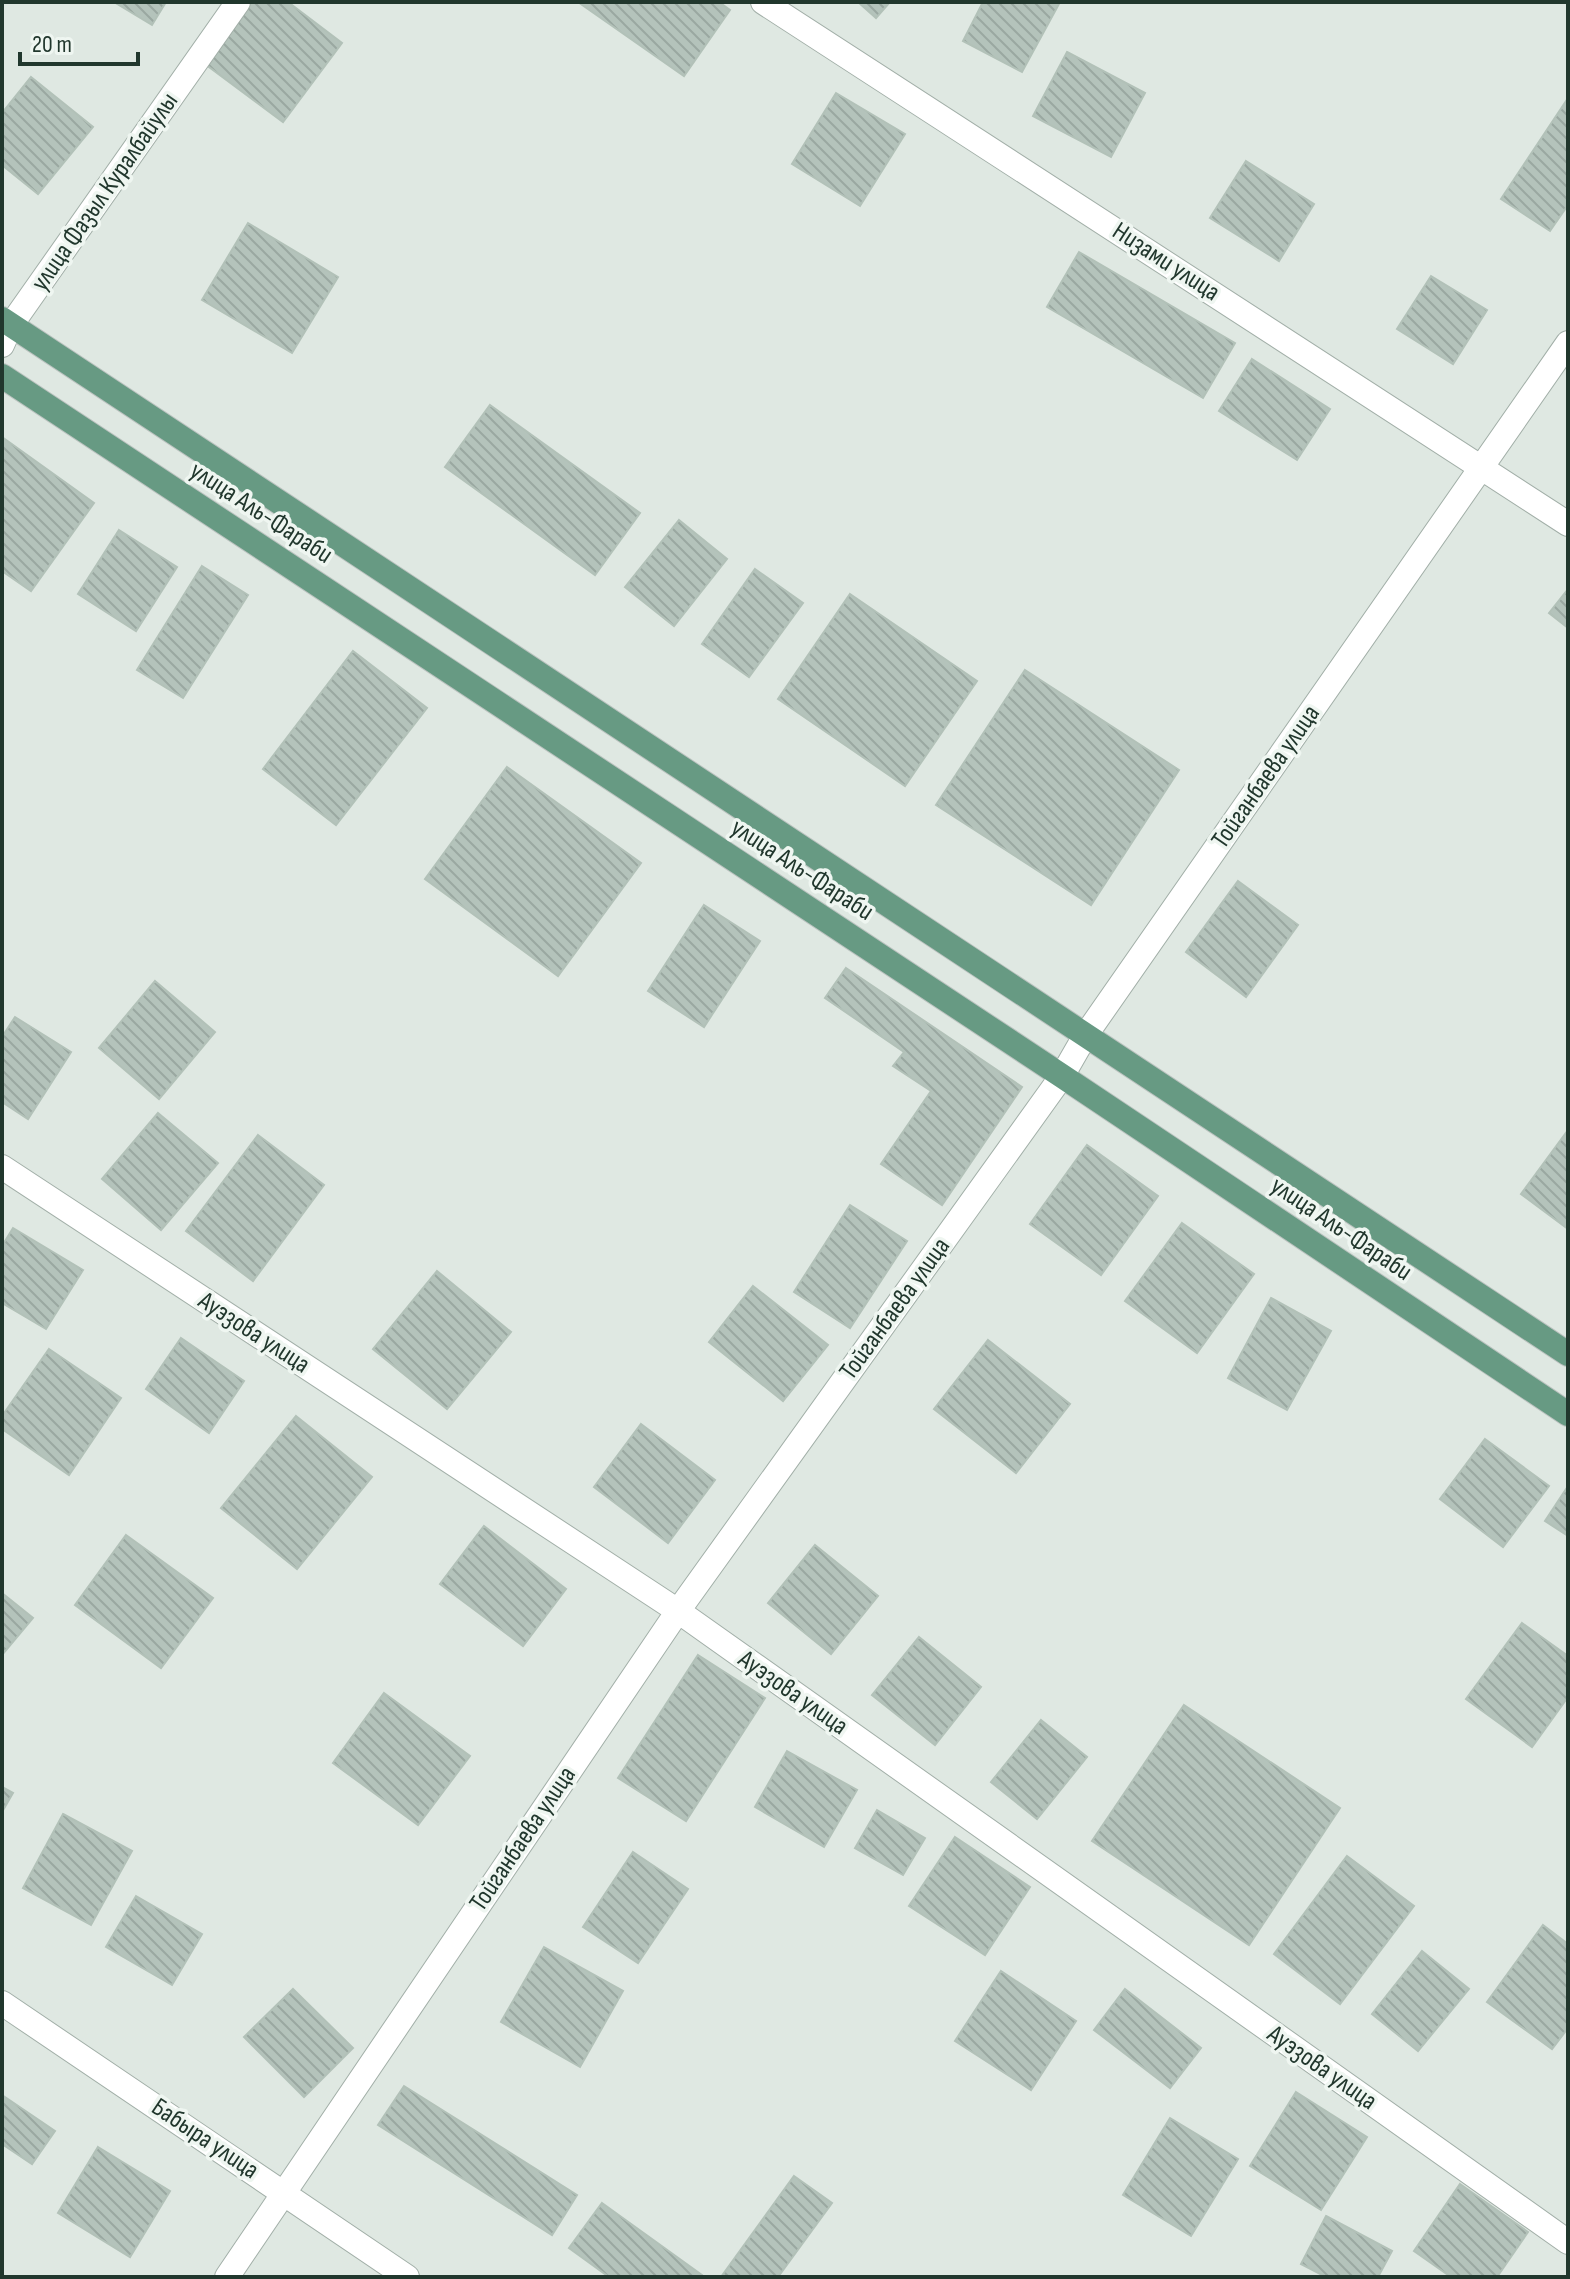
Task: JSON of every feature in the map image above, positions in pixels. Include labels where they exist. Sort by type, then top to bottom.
[{"type":"main road","name":"улица Аль-Фараби","points":[[5,329],[1568,1354]]},
{"type":"main road","name":"улица Аль-Фараби","points":[[2,376],[1568,1414]]},
{"type":"street","name":"улица Фазыл Куралбайулы","points":[[5,329],[238,2]]},
{"type":"street","name":"Низами улица","points":[[763,2],[1568,524]]},
{"type":"street","name":"Тойганбаева улица","points":[[227,2277],[678,1611],[1062,1076],[1085,1036],[1568,343]]},
{"type":"street","name":"Ауэзова улица","points":[[2,1167],[678,1611],[1568,2242]]},
{"type":"street","name":"Бабыра улица","points":[[2,2003],[407,2277]]},
{"type":"building","points":[[114,2],[166,2],[152,25]]},
{"type":"building","points":[[252,2],[288,2],[342,43],[283,122],[205,64]]},
{"type":"building","points":[[578,2],[719,2],[730,10],[684,76]]},
{"type":"building","points":[[858,2],[890,2],[876,18]]},
{"type":"building","points":[[983,2],[1060,2],[1022,72],[963,41]]},
{"type":"building","points":[[1067,52],[1145,93],[1111,157],[1033,116]]},
{"type":"building","points":[[31,77],[93,127],[38,194],[2,165],[2,113]]},
{"type":"building","points":[[836,93],[905,134],[860,206],[792,164]]},
{"type":"building","points":[[1568,98],[1568,205],[1550,231],[1501,199]]},
{"type":"building","points":[[1246,161],[1314,204],[1279,261],[1210,218]]},
{"type":"building","points":[[248,223],[338,277],[292,353],[202,300]]},
{"type":"building","points":[[1079,252],[1235,343],[1203,398],[1047,307]]},
{"type":"building","points":[[1431,276],[1487,310],[1453,364],[1397,329]]},
{"type":"building","points":[[1252,359],[1330,409],[1297,460],[1219,411]]},
{"type":"building","points":[[490,405],[640,513],[595,575],[445,467]]},
{"type":"building","points":[[2,437],[94,503],[31,591],[2,571]]},
{"type":"building","points":[[679,520],[727,559],[674,626],[625,587]]},
{"type":"building","points":[[119,530],[177,567],[136,631],[78,594]]},
{"type":"building","points":[[202,566],[248,595],[183,698],[137,670]]},
{"type":"building","points":[[755,569],[803,603],[749,677],[702,644]]},
{"type":"building","points":[[1568,589],[1568,628],[1549,613]]},
{"type":"building","points":[[850,594],[977,681],[905,786],[778,699]]},
{"type":"building","points":[[353,651],[427,708],[336,825],[263,769]]},
{"type":"building","points":[[1025,670],[1179,770],[1091,905],[936,805]]},
{"type":"building","points":[[507,767],[641,863],[558,976],[425,879]]},
{"type":"building","points":[[1238,881],[1298,925],[1246,997],[1186,952]]},
{"type":"building","points":[[704,905],[760,941],[704,1027],[648,991]]},
{"type":"building","points":[[846,968],[1022,1087],[942,1205],[881,1164],[931,1091],[893,1066],[904,1052],[825,998]]},
{"type":"building","points":[[155,981],[215,1032],[159,1099],[99,1048]]},
{"type":"building","points":[[15,1017],[71,1052],[28,1119],[2,1102],[2,1037]]},
{"type":"building","points":[[158,1113],[218,1163],[161,1230],[102,1179]]},
{"type":"building","points":[[1568,1130],[1568,1229],[1521,1194]]},
{"type":"building","points":[[258,1135],[324,1185],[253,1281],[186,1231]]},
{"type":"building","points":[[1087,1145],[1158,1196],[1101,1275],[1030,1224]]},
{"type":"building","points":[[850,1205],[907,1241],[850,1328],[794,1292]]},
{"type":"building","points":[[1182,1223],[1254,1274],[1197,1353],[1125,1301]]},
{"type":"building","points":[[13,1228],[83,1270],[46,1329],[2,1303],[2,1246]]},
{"type":"building","points":[[437,1271],[511,1332],[447,1409],[373,1349]]},
{"type":"building","points":[[753,1286],[828,1345],[783,1401],[709,1342]]},
{"type":"building","points":[[1271,1298],[1331,1331],[1287,1410],[1228,1378]]},
{"type":"building","points":[[181,1338],[244,1381],[209,1433],[146,1389]]},
{"type":"building","points":[[988,1340],[1070,1404],[1016,1473],[934,1409]]},
{"type":"building","points":[[49,1349],[121,1398],[69,1475],[2,1429],[2,1416]]},
{"type":"building","points":[[296,1416],[372,1477],[297,1569],[221,1508]]},
{"type":"building","points":[[641,1424],[715,1480],[668,1543],[594,1487]]},
{"type":"building","points":[[1485,1439],[1549,1486],[1503,1547],[1440,1499]]},
{"type":"building","points":[[1568,1486],[1568,1536],[1545,1521]]},
{"type":"building","points":[[484,1526],[566,1589],[523,1646],[440,1584]]},
{"type":"building","points":[[126,1535],[213,1598],[161,1668],[75,1605]]},
{"type":"building","points":[[815,1545],[878,1596],[831,1654],[768,1603]]},
{"type":"building","points":[[2,1593],[33,1618],[2,1655]]},
{"type":"building","points":[[1522,1623],[1568,1656],[1568,1697],[1532,1747],[1466,1699]]},
{"type":"building","points":[[919,1637],[981,1687],[935,1745],[872,1695]]},
{"type":"building","points":[[698,1655],[765,1698],[686,1821],[618,1778]]},
{"type":"building","points":[[384,1693],[470,1756],[418,1825],[333,1763]]},
{"type":"building","points":[[1184,1705],[1340,1808],[1249,1945],[1092,1841]]},
{"type":"building","points":[[1041,1720],[1087,1757],[1037,1819],[991,1782]]},
{"type":"building","points":[[787,1751],[857,1790],[824,1847],[755,1807]]},
{"type":"building","points":[[2,1787],[13,1793],[2,1812]]},
{"type":"building","points":[[877,1810],[925,1838],[903,1875],[855,1848]]},
{"type":"building","points":[[63,1814],[132,1851],[91,1925],[23,1888]]},
{"type":"building","points":[[955,1837],[1030,1887],[985,1955],[909,1906]]},
{"type":"building","points":[[633,1852],[688,1889],[638,1963],[583,1927]]},
{"type":"building","points":[[1347,1856],[1414,1906],[1340,2004],[1274,1954]]},
{"type":"building","points":[[136,1896],[202,1934],[172,1985],[106,1947]]},
{"type":"building","points":[[1543,1925],[1568,1944],[1568,2028],[1552,2049],[1487,2002]]},
{"type":"building","points":[[544,1947],[623,1991],[580,2067],[501,2022]]},
{"type":"building","points":[[1422,1951],[1469,1989],[1418,2051],[1372,2014]]},
{"type":"building","points":[[1001,1971],[1076,2021],[1031,2090],[955,2041]]},
{"type":"building","points":[[293,1989],[353,2048],[304,2097],[244,2037]]},
{"type":"building","points":[[1125,1989],[1201,2048],[1170,2088],[1094,2030]]},
{"type":"building","points":[[404,2086],[577,2195],[552,2235],[378,2125]]},
{"type":"building","points":[[1296,2092],[1367,2137],[1321,2210],[1250,2166]]},
{"type":"building","points":[[2,2095],[55,2131],[32,2164],[2,2144]]},
{"type":"building","points":[[1170,2118],[1238,2159],[1191,2236],[1123,2195]]},
{"type":"building","points":[[98,2147],[170,2191],[130,2257],[58,2213]]},
{"type":"building","points":[[794,2176],[832,2203],[778,2277],[721,2277]]},
{"type":"building","points":[[1460,2184],[1528,2232],[1497,2277],[1451,2277],[1414,2251]]},
{"type":"building","points":[[602,2203],[701,2277],[609,2277],[569,2248]]},
{"type":"building","points":[[1326,2216],[1392,2251],[1378,2277],[1326,2277],[1301,2264]]}]
